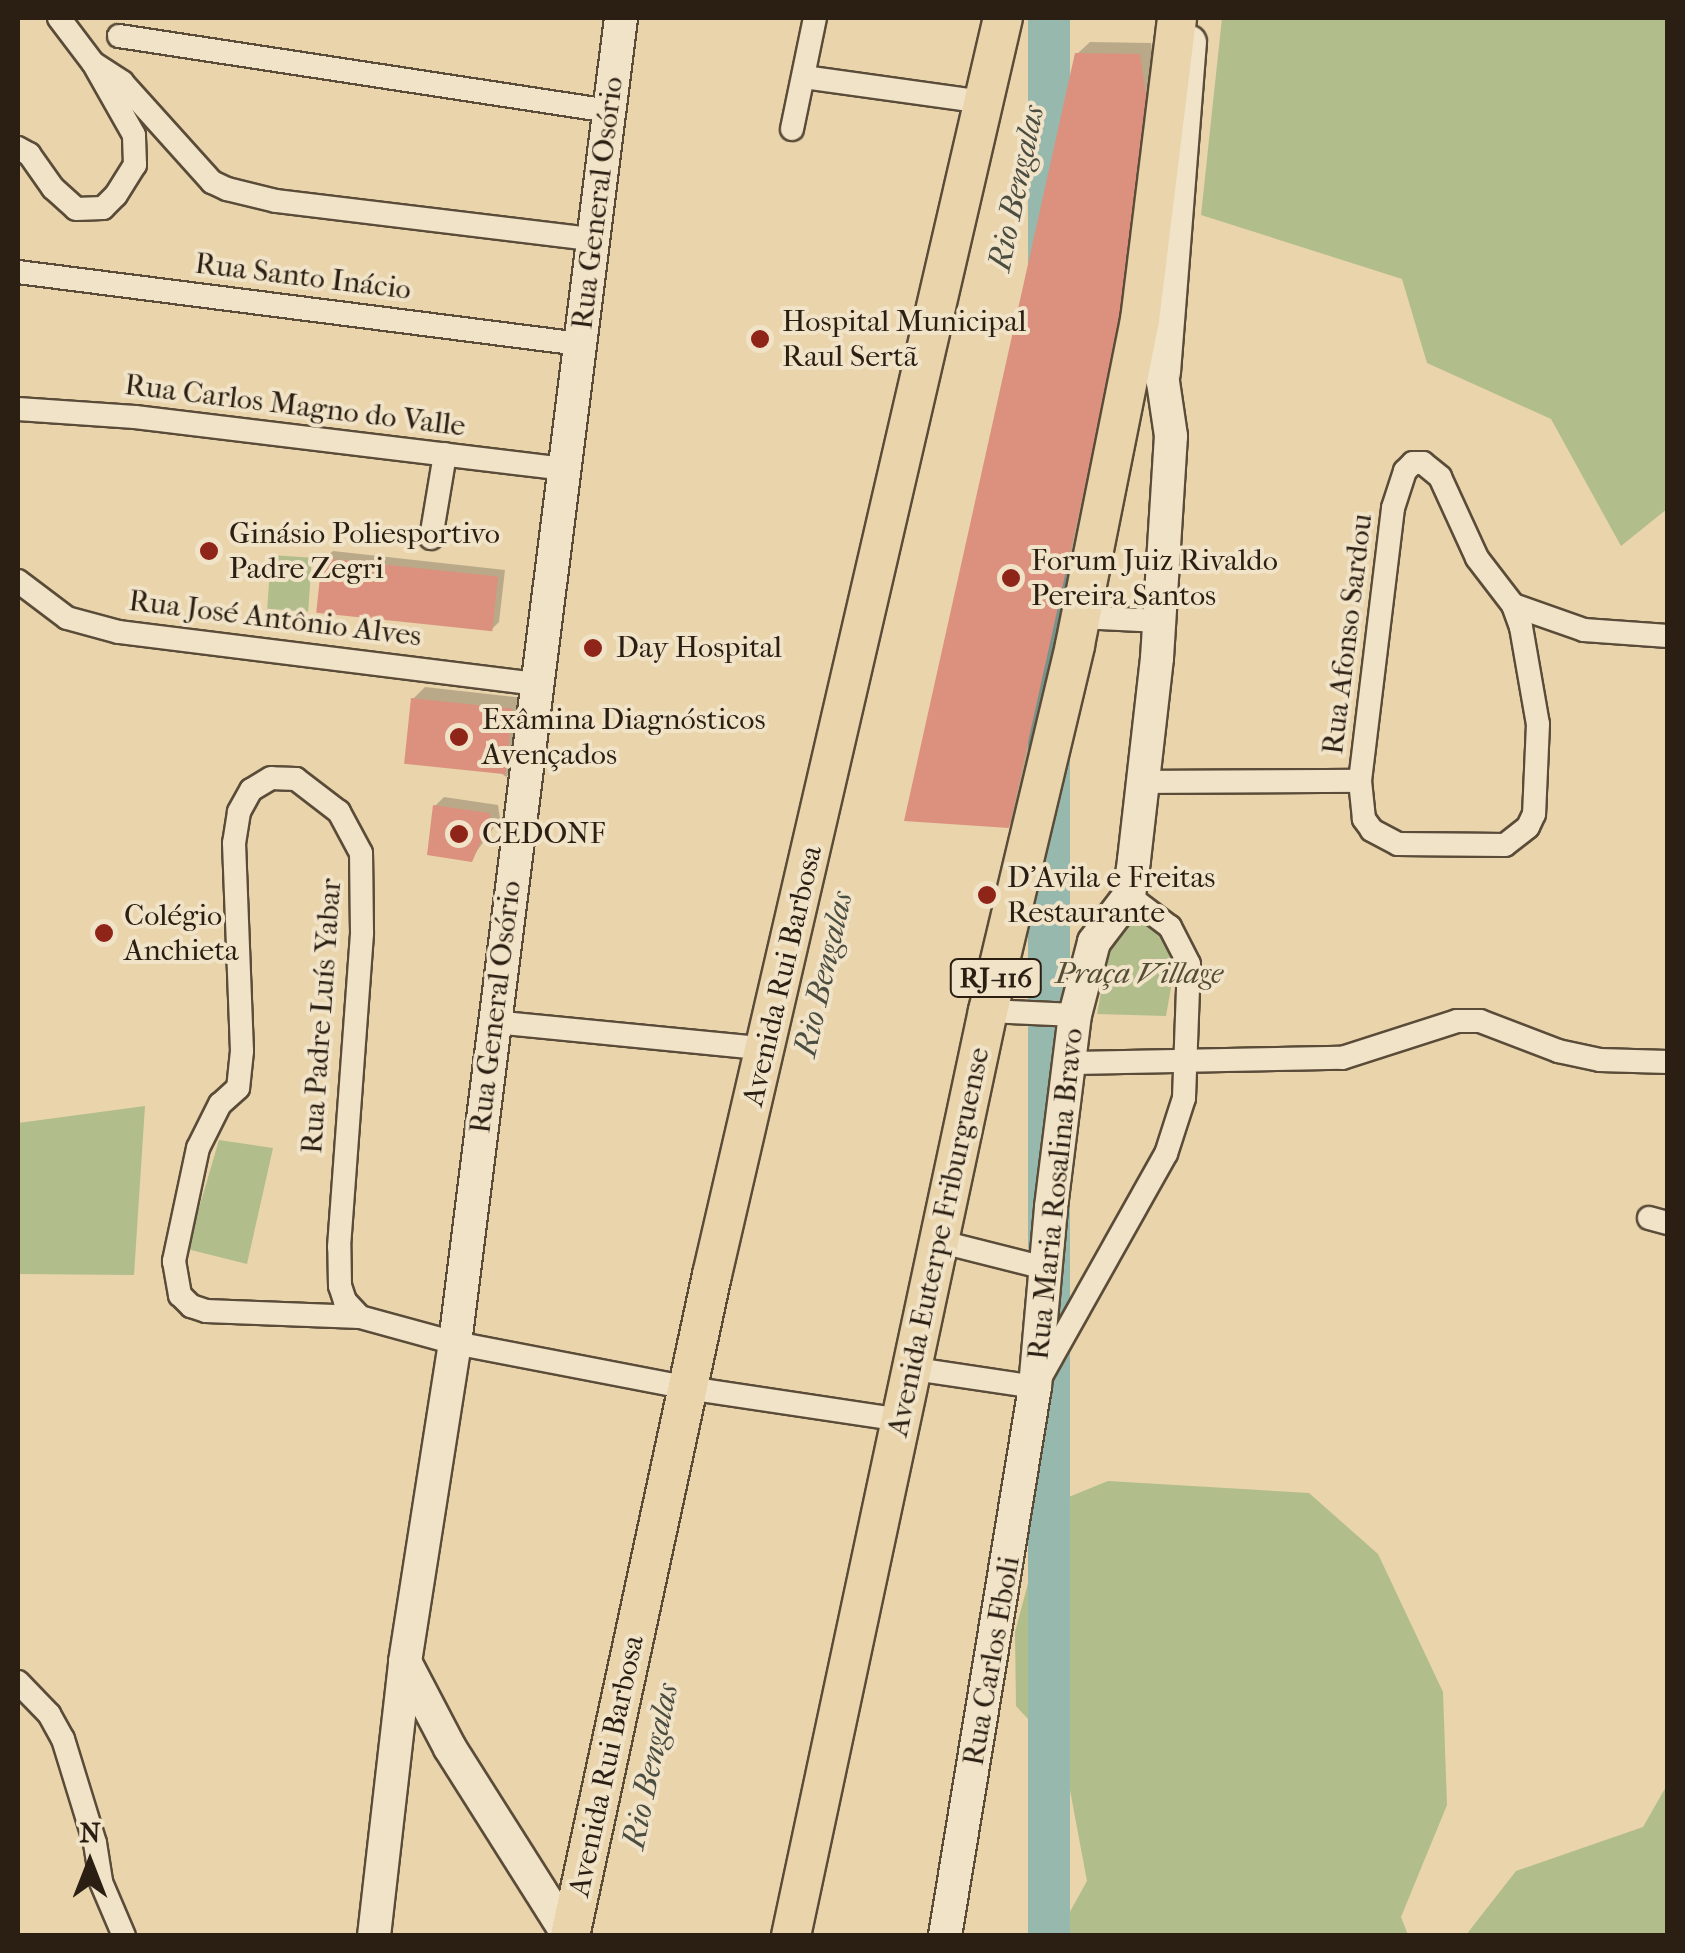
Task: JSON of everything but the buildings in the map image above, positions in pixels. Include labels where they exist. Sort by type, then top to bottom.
[{"type":"main road","name":"Avenida Rui Barbosa","points":[[570,1936],[705,1390],[766,1049],[1003,18]]},
{"type":"main road","points":[[1150,18],[1172,70]]},
{"type":"main road","name":"Avenida Euterpe Friburguense","points":[[790,1936],[988,1011],[1081,618],[1140,320],[1178,18]]},
{"type":"street","points":[[18,148],[29,154],[53,188],[76,209],[103,208],[129,181],[135,165],[134,135],[93,63],[59,18]]},
{"type":"street","name":"Rua General Osório","points":[[374,1936],[404,1662],[455,1344],[621,18]]},
{"type":"street","points":[[792,129],[815,18]]},
{"type":"street","points":[[1162,382],[1192,18]]},
{"type":"street","points":[[119,36],[611,111]]},
{"type":"street","points":[[93,63],[122,82],[212,182],[227,190],[276,201],[592,239]]},
{"type":"street","points":[[804,78],[984,102]]},
{"type":"street","name":"Rua Santo Inácio","points":[[18,272],[580,344]]},
{"type":"street","points":[[914,1369],[1035,1387],[1166,1154],[1182,1117],[1190,979],[1185,951],[1170,928],[1129,896],[1159,621],[1170,436],[1162,382],[1140,320]]},
{"type":"street","name":"Rua Carlos Magno do Valle","points":[[18,409],[103,414],[564,469]]},
{"type":"street","points":[[431,538],[445,454]]},
{"type":"street","name":"Rua Afonso Sardou","points":[[1142,782],[1360,781],[1393,508],[1405,471],[1414,463],[1423,463],[1440,478],[1478,558],[1514,604]]},
{"type":"street","name":"Rua José Antônio Alves","points":[[18,581],[67,618],[119,632],[540,684]]},
{"type":"street","points":[[1514,604],[1584,630],[1668,636]]},
{"type":"street","points":[[1360,781],[1364,819],[1372,830],[1398,844],[1505,845],[1528,828],[1536,800],[1538,724],[1531,670],[1514,604]]},
{"type":"street","points":[[1081,618],[1159,621]]},
{"type":"street","name":"Rua Padre Luís Yabar","points":[[360,1317],[345,1301],[340,1286],[338,1246],[362,933],[361,854],[338,812],[296,779],[270,778],[251,790],[240,812],[234,843],[242,1051],[238,1088],[220,1104],[198,1148],[174,1261],[176,1283],[191,1306],[206,1310],[360,1317],[455,1344],[705,1390],[902,1420]]},
{"type":"street","name":"Rua Maria Rosalina Bravo","points":[[1035,1387],[1045,1268],[1076,1015],[1100,928],[1129,896]]},
{"type":"street","points":[[988,1011],[1076,1015]]},
{"type":"street","points":[[493,1022],[766,1049]]},
{"type":"street","points":[[1072,1064],[1342,1058],[1456,1022],[1480,1022],[1558,1051],[1600,1060],[1668,1062]]},
{"type":"street","points":[[938,1241],[1045,1268]]},
{"type":"street","name":"Rua Carlos Eboli","points":[[945,1936],[1035,1387]]},
{"type":"street","points":[[404,1662],[450,1748],[570,1936]]},
{"type":"street","points":[[18,1682],[49,1714],[64,1739],[95,1844],[100,1882],[124,1936]]},
{"type":"street","points":[[395,1748],[415,1739],[450,1748]]},
{"type":"green space","points":[[1222,18],[1667,18],[1667,509],[1621,546],[1551,419],[1427,363],[1402,279],[1201,215]]},
{"type":"green space","points":[[271,555],[312,558],[308,612],[267,609]]},
{"type":"green space","name":"Praça Village","points":[[1129,913],[1156,924],[1165,940],[1174,971],[1166,1016],[1097,1014],[1110,942]]},
{"type":"green space","points":[[145,1106],[134,1275],[18,1274],[18,1123]]},
{"type":"green space","points":[[219,1140],[273,1148],[247,1264],[187,1249]]},
{"type":"green space","points":[[1108,1481],[1309,1493],[1378,1554],[1443,1692],[1447,1805],[1401,1917],[1408,1935],[1057,1935],[1087,1881],[1064,1758],[1016,1706],[1015,1632],[1049,1505]]},
{"type":"green space","points":[[1667,1785],[1667,1935],[1466,1935],[1516,1871],[1643,1827]]},
{"type":"water","points":[[1028,18],[1070,18],[1070,1936],[1028,1936]]},
{"type":"place","name":"Hospital Municipal Raul Sertã","points":[[760,339]]},
{"type":"place","name":"Ginásio Poliesportivo Padre Zegri","points":[[209,551]]},
{"type":"place","name":"Forum Juiz Rivaldo Pereira Santos","points":[[1011,578]]},
{"type":"place","name":"Day Hospital","points":[[593,648]]},
{"type":"place","name":"Exâmina Diagnósticos Avençados","points":[[459,737]]},
{"type":"place","name":"CEDONF","points":[[459,834]]},
{"type":"place","name":"D'Avila e Freitas Restaurante","points":[[987,895]]},
{"type":"place","name":"Colégio Anchieta","points":[[104,933]]},
{"type":"water label","name":"Rio Bengalas","points":[[1017,188]]},
{"type":"water label","name":"Rio Bengalas","points":[[824,974]]},
{"type":"water label","name":"Rio Bengalas","points":[[651,1766]]}]
